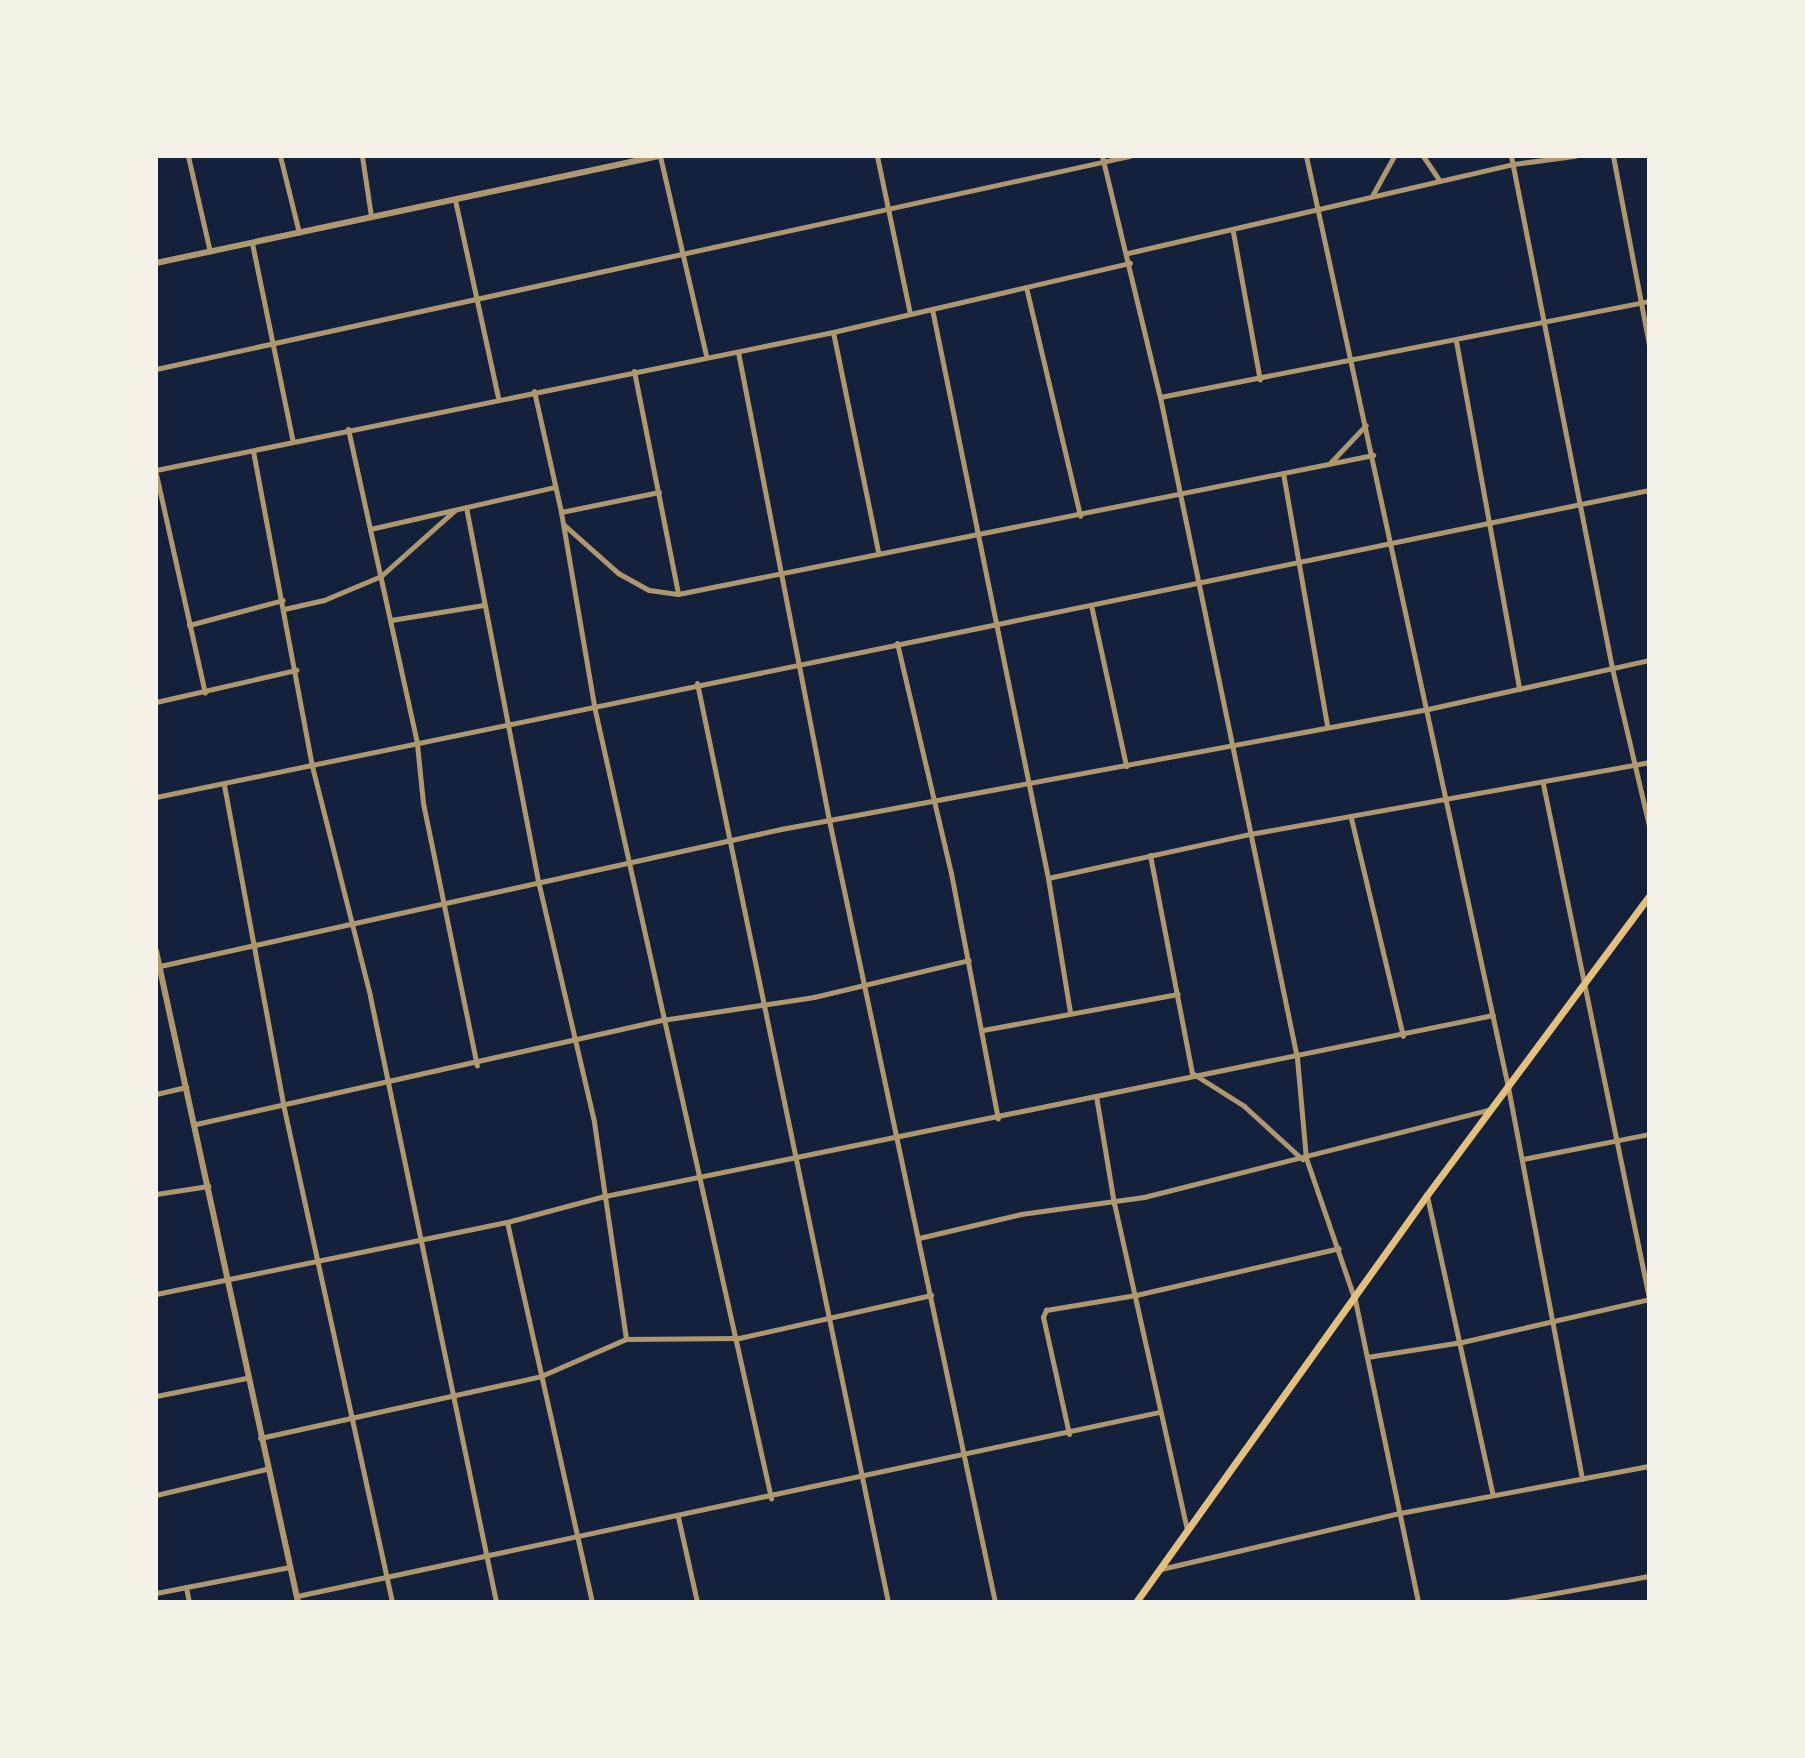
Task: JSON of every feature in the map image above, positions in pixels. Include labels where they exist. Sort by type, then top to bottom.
[{"type":"main road","points":[[1136,1602],[1143,1598],[1160,1569],[1355,1300],[1427,1195],[1649,896]]},
{"type":"street","points":[[188,156],[210,252]]},
{"type":"street","points":[[280,156],[299,233]]},
{"type":"street","points":[[362,156],[371,216]]},
{"type":"street","points":[[156,263],[455,200],[630,159],[660,156],[706,356]]},
{"type":"street","points":[[877,156],[910,314]]},
{"type":"street","points":[[156,369],[887,213],[1130,156]]},
{"type":"street","points":[[1306,156],[1493,1015],[1582,1479]]},
{"type":"street","points":[[1372,197],[1394,156]]},
{"type":"street","points":[[1423,156],[1439,180]]},
{"type":"street","points":[[1511,156],[1612,668],[1649,826]]},
{"type":"street","points":[[1128,253],[1233,232],[1439,180],[1513,164],[1575,156]]},
{"type":"street","points":[[1613,156],[1649,344]]},
{"type":"street","points":[[1103,160],[1128,253],[1160,397],[1196,585],[1297,1058],[1304,1159],[1339,1248],[1355,1300],[1418,1602]]},
{"type":"street","points":[[455,200],[474,301],[498,397]]},
{"type":"street","points":[[1233,232],[1260,380]]},
{"type":"street","points":[[252,243],[293,442]]},
{"type":"street","points":[[205,693],[156,472],[498,397],[833,332],[1130,263]]},
{"type":"street","points":[[1026,287],[1080,516]]},
{"type":"street","points":[[1160,397],[1353,363],[1649,301]]},
{"type":"street","points":[[932,309],[1048,878],[1070,1013]]},
{"type":"street","points":[[833,332],[878,551]]},
{"type":"street","points":[[1456,341],[1519,689]]},
{"type":"street","points":[[738,352],[829,820],[995,1602]]},
{"type":"street","points":[[634,371],[678,594]]},
{"type":"street","points":[[534,391],[561,512],[594,706],[628,865],[739,1338],[771,1498]]},
{"type":"street","points":[[1330,464],[1366,425]]},
{"type":"street","points":[[348,429],[417,744],[442,901],[477,1065]]},
{"type":"street","points":[[253,451],[312,766],[352,921],[496,1602]]},
{"type":"street","points":[[563,523],[618,573],[649,590],[678,594],[878,551],[1080,516],[1373,455]]},
{"type":"street","points":[[1283,473],[1327,725]]},
{"type":"street","points":[[370,529],[555,487]]},
{"type":"street","points":[[156,797],[797,662],[1298,565],[1392,541],[1649,490]]},
{"type":"street","points":[[561,512],[659,492]]},
{"type":"street","points":[[466,507],[539,885],[576,1040],[605,1196],[626,1339]]},
{"type":"street","points":[[284,609],[381,576],[455,510]]},
{"type":"street","points":[[189,625],[283,600]]},
{"type":"street","points":[[391,620],[484,605]]},
{"type":"street","points":[[1091,605],[1126,766]]},
{"type":"street","points":[[897,643],[969,960],[998,1119]]},
{"type":"street","points":[[160,966],[442,901],[539,885],[730,840],[1327,725],[1428,709],[1649,660]]},
{"type":"street","points":[[156,702],[296,670]]},
{"type":"street","points":[[697,683],[865,1478],[888,1602]]},
{"type":"street","points":[[1048,878],[1250,834],[1543,784],[1649,762]]},
{"type":"street","points":[[1367,1357],[1462,1342],[1649,1299],[1582,987],[1543,784]]},
{"type":"street","points":[[224,785],[283,1104],[320,1259],[351,1419],[392,1602]]},
{"type":"street","points":[[1351,818],[1403,1036]]},
{"type":"street","points":[[1150,855],[1192,1073],[1244,1106],[1304,1159]]},
{"type":"street","points":[[156,951],[229,1280],[259,1438],[298,1599],[1159,1412]]},
{"type":"street","points":[[196,1124],[477,1065],[662,1020],[764,1005],[969,960]]},
{"type":"street","points":[[983,1030],[1178,994]]},
{"type":"street","points":[[156,1001],[168,998]]},
{"type":"street","points":[[156,1294],[421,1241],[605,1196],[998,1119],[1192,1073],[1297,1058],[1493,1015]]},
{"type":"street","points":[[156,1094],[188,1087]]},
{"type":"street","points":[[1096,1096],[1114,1203],[1188,1531]]},
{"type":"street","points":[[919,1238],[1021,1214],[1114,1203],[1304,1159],[1491,1109]]},
{"type":"street","points":[[1523,1159],[1649,1134]]},
{"type":"street","points":[[156,1194],[208,1186]]},
{"type":"street","points":[[1427,1195],[1462,1342],[1493,1495]]},
{"type":"street","points":[[507,1222],[592,1602]]},
{"type":"street","points":[[1069,1434],[1043,1317],[1046,1310],[1136,1295],[1339,1248]]},
{"type":"street","points":[[259,1438],[453,1398],[541,1376],[626,1339],[739,1338],[931,1295]]},
{"type":"street","points":[[156,1396],[246,1378]]},
{"type":"street","points":[[1160,1569],[1400,1513],[1649,1466]]},
{"type":"street","points":[[156,1495],[266,1469]]},
{"type":"street","points":[[678,1517],[697,1602]]},
{"type":"street","points":[[156,1593],[290,1567]]},
{"type":"street","points":[[1507,1602],[1649,1576]]},
{"type":"street","points":[[186,1587],[189,1602]]}]
